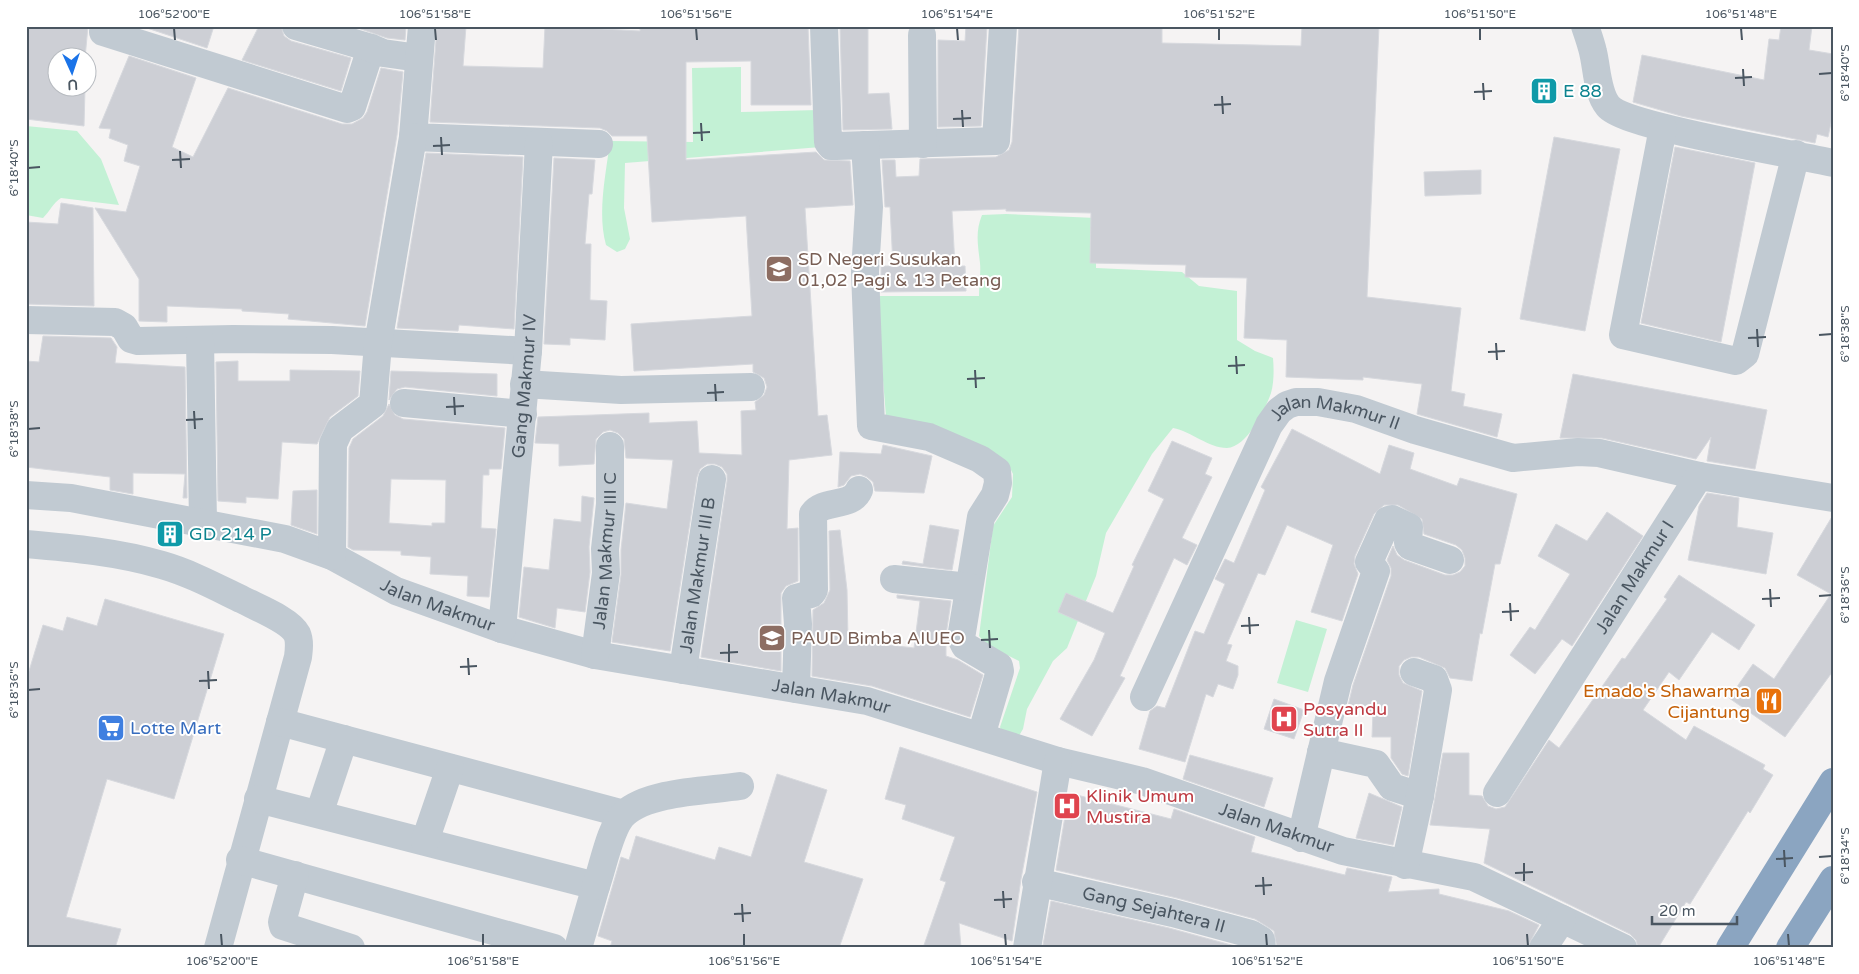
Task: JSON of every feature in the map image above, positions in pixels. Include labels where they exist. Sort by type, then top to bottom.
[{"type":"highway","points":[[1730,948],[1833,782]]},
{"type":"highway","points":[[1799,942],[1833,882]]},
{"type":"street","points":[[104,26],[103,32],[347,110],[352,107],[371,48]]},
{"type":"street","points":[[296,26],[383,53],[419,58]]},
{"type":"street","points":[[332,556],[333,444],[340,429],[374,404],[378,344],[413,137],[422,26]]},
{"type":"street","points":[[824,26],[828,142],[832,146],[996,141],[1000,46],[1003,26]]},
{"type":"street","points":[[1585,26],[1593,48],[1603,99],[1609,108],[1634,120],[1663,128],[1833,163]]},
{"type":"street","points":[[922,35],[923,144]]},
{"type":"street","points":[[1663,128],[1623,335],[1736,361],[1745,354],[1796,154]]},
{"type":"street","points":[[413,137],[599,144]]},
{"type":"street","name":"Gang Makmur IV","points":[[502,628],[528,351],[539,143]]},
{"type":"street","points":[[865,145],[869,207],[865,272],[871,426],[929,438],[980,459],[997,471],[998,483],[995,495],[981,518],[961,638],[965,646],[999,666],[1000,672],[981,736]]},
{"type":"street","points":[[26,320],[115,322],[124,326],[131,339],[138,341],[332,340],[528,351]]},
{"type":"street","points":[[200,340],[204,523]]},
{"type":"street","points":[[524,384],[622,390],[752,387]]},
{"type":"street","name":"Jalan Makmur II","points":[[1144,697],[1269,425],[1279,411],[1288,405],[1296,402],[1318,402],[1356,410],[1415,430],[1513,458],[1578,452],[1599,453],[1699,476]]},
{"type":"street","points":[[404,404],[523,414]]},
{"type":"street","name":"Jalan Makmur III C","points":[[595,655],[606,573],[606,528],[610,504],[610,446]]},
{"type":"street","points":[[1699,476],[1833,498]]},
{"type":"street","name":"Jalan Makmur I","points":[[1497,793],[1699,476]]},
{"type":"street","name":"Jalan Makmur III B","points":[[683,670],[712,479]]},
{"type":"street","points":[[796,689],[798,624],[796,598],[811,594],[814,590],[813,514],[816,510],[853,499],[859,490]]},
{"type":"street","name":"Jalan Makmur","points":[[26,494],[49,495],[285,539],[332,556],[396,591],[502,628],[595,655],[867,702],[981,736],[1058,762],[1142,781],[1301,838],[1343,851],[1474,877],[1623,948]]},
{"type":"street","points":[[1301,838],[1338,681],[1376,572],[1370,562],[1388,520],[1392,519],[1410,527],[1408,543],[1410,546],[1450,560]]},
{"type":"street","points":[[26,544],[111,554],[162,565],[192,575],[288,624],[297,633],[299,645],[280,722],[240,860],[218,948]]},
{"type":"street","points":[[894,579],[969,587]]},
{"type":"street","points":[[1405,864],[1420,796],[1438,690],[1434,679],[1414,672]]},
{"type":"street","points":[[280,722],[624,814]]},
{"type":"street","points":[[319,814],[344,739]]},
{"type":"street","points":[[1321,752],[1376,764],[1392,787],[1420,796]]},
{"type":"street","points":[[1027,948],[1036,882],[1058,762]]},
{"type":"street","points":[[425,841],[450,768]]},
{"type":"street","points":[[578,948],[616,827],[624,814],[638,805],[658,798],[740,786]]},
{"type":"street","points":[[258,799],[596,886]]},
{"type":"street","points":[[240,860],[552,947]]},
{"type":"street","points":[[295,875],[282,922],[283,926],[350,948]]},
{"type":"street","name":"Gang Sejahtera II","points":[[1036,882],[1174,913],[1251,934],[1261,940],[1262,948]]},
{"type":"street","points":[[1543,948],[1562,919]]},
{"type":"green space","points":[[741,67],[741,112],[818,110],[821,147],[625,163],[624,208],[630,239],[625,249],[617,252],[606,245],[603,233],[602,207],[610,141],[693,142],[692,68]]},
{"type":"green space","points":[[26,126],[77,131],[101,159],[119,205],[61,198],[43,218],[26,215]]},
{"type":"green space","points":[[1006,214],[1096,218],[1096,268],[1182,272],[1199,286],[1237,291],[1237,340],[1255,351],[1273,358],[1274,367],[1271,393],[1260,418],[1248,435],[1234,446],[1227,448],[1213,445],[1173,428],[1152,454],[1106,533],[1096,576],[1067,648],[1053,661],[1027,709],[1023,729],[1017,739],[1003,736],[1000,727],[1020,668],[1019,661],[987,645],[979,636],[993,526],[1012,497],[1013,474],[1009,466],[963,439],[886,416],[876,296],[979,296],[978,227],[982,215]]},
{"type":"green space","points":[[1296,620],[1327,629],[1308,692],[1277,683]]},
{"type":"building","points":[[26,26],[88,26],[86,48],[48,48],[48,98],[85,98],[84,126],[26,119]]},
{"type":"building","points":[[141,26],[214,26],[207,48]]},
{"type":"building","points":[[259,26],[281,26],[284,36],[291,41],[351,58],[341,91],[242,60]]},
{"type":"building","points":[[352,26],[406,26],[405,40],[387,38]]},
{"type":"building","points":[[437,26],[466,26],[463,66],[543,68],[545,26],[640,31],[640,26],[808,26],[811,105],[751,105],[751,61],[686,62],[686,160],[816,152],[824,160],[850,161],[853,205],[805,208],[818,416],[827,415],[832,455],[789,460],[787,529],[798,528],[798,581],[786,586],[781,593],[781,671],[701,657],[727,481],[727,474],[722,467],[715,464],[707,464],[700,469],[697,477],[670,651],[612,642],[621,575],[621,550],[626,503],[667,509],[673,460],[626,458],[624,439],[618,433],[610,430],[603,432],[596,439],[594,464],[559,466],[559,444],[535,443],[538,417],[649,413],[649,423],[697,421],[699,453],[742,455],[741,411],[756,410],[755,402],[764,395],[767,387],[764,378],[753,372],[753,364],[634,371],[631,324],[752,316],[746,216],[652,222],[647,136],[612,136],[600,128],[430,122]]},
{"type":"building","points":[[840,26],[868,26],[868,94],[889,93],[892,129],[843,130]]},
{"type":"building","points":[[966,26],[987,26],[981,126],[938,127],[938,40],[965,41]]},
{"type":"building","points":[[1019,26],[1162,27],[1162,43],[1301,46],[1302,26],[1379,26],[1367,297],[1461,308],[1451,391],[1465,394],[1463,406],[1502,414],[1497,437],[1417,414],[1422,384],[1363,377],[1363,380],[1286,377],[1287,340],[1244,338],[1247,278],[1185,277],[1186,265],[1090,263],[1091,213],[1006,211],[1006,209],[952,211],[955,266],[965,266],[966,291],[881,292],[881,266],[893,266],[890,207],[885,207],[882,160],[895,160],[896,177],[919,176],[920,159],[996,157],[1009,150],[1012,142]]},
{"type":"building","points":[[1781,26],[1812,26],[1809,50],[1833,54],[1833,114],[1828,137],[1817,134],[1815,143],[1681,116],[1633,102],[1642,55],[1764,80],[1769,39],[1779,40]]},
{"type":"building","points":[[129,56],[196,78],[172,147],[193,157],[228,88],[342,124],[352,124],[363,118],[367,112],[381,68],[403,72],[397,135],[365,326],[288,319],[289,314],[242,311],[242,309],[167,306],[167,322],[139,321],[139,279],[95,208],[126,212],[140,166],[124,161],[128,145],[109,138],[111,129],[99,128]]},
{"type":"building","points":[[1554,137],[1620,149],[1585,331],[1520,319]]},
{"type":"building","points":[[1675,147],[1755,163],[1721,342],[1641,323]]},
{"type":"building","points":[[426,153],[523,157],[514,329],[459,325],[458,331],[397,328]]},
{"type":"building","points":[[554,158],[595,160],[592,194],[589,194],[585,244],[591,244],[590,300],[607,301],[605,340],[570,338],[570,345],[544,344]]},
{"type":"building","points":[[1481,170],[1481,194],[1425,196],[1424,172]]},
{"type":"building","points":[[61,203],[93,208],[94,306],[26,304],[26,222],[58,224]]},
{"type":"building","points":[[43,336],[111,338],[117,347],[115,363],[185,367],[187,498],[183,498],[185,474],[133,473],[133,494],[110,490],[110,477],[26,467],[26,361],[39,362]]},
{"type":"building","points":[[238,361],[238,381],[290,381],[290,370],[360,371],[358,396],[330,417],[317,444],[282,442],[278,499],[246,497],[246,503],[218,501],[216,362]]},
{"type":"building","points":[[391,371],[497,374],[497,396],[405,387],[397,389],[389,400]]},
{"type":"building","points":[[1573,374],[1767,410],[1755,469],[1707,461],[1711,437],[1696,459],[1602,438],[1560,438]]},
{"type":"building","points":[[389,404],[395,415],[403,419],[505,428],[501,469],[489,469],[489,475],[483,475],[481,528],[496,529],[489,597],[467,596],[468,576],[430,574],[431,557],[401,555],[401,551],[353,550],[348,547],[349,448],[353,439],[383,416]],"holes":[[[391,479],[446,480],[445,523],[432,523],[432,526],[389,523]]]},
{"type":"building","points":[[1292,429],[1380,474],[1389,445],[1414,453],[1410,469],[1457,486],[1460,478],[1517,494],[1500,564],[1495,564],[1472,681],[1450,678],[1445,668],[1419,657],[1411,657],[1404,660],[1399,666],[1399,675],[1403,683],[1422,691],[1408,776],[1402,774],[1391,758],[1391,737],[1372,737],[1373,712],[1348,706],[1353,685],[1391,576],[1391,568],[1387,560],[1393,546],[1397,555],[1404,560],[1445,575],[1453,575],[1460,572],[1465,566],[1465,558],[1462,550],[1456,545],[1424,534],[1422,519],[1398,505],[1384,505],[1374,514],[1355,556],[1354,564],[1358,574],[1342,621],[1311,612],[1333,545],[1287,525],[1265,575],[1258,573],[1227,644],[1232,645],[1226,661],[1238,666],[1238,675],[1233,689],[1218,684],[1213,697],[1206,694],[1185,762],[1139,749],[1150,711],[1157,706],[1165,708],[1195,631],[1204,634],[1225,584],[1215,579],[1225,559],[1234,563],[1265,490],[1261,487]]},
{"type":"building","points":[[1172,441],[1212,458],[1205,474],[1212,477],[1182,538],[1197,545],[1187,565],[1174,558],[1120,676],[1125,678],[1092,736],[1060,719],[1094,660],[1105,633],[1058,612],[1066,593],[1113,613],[1134,566],[1132,565],[1164,499],[1148,491]]},
{"type":"building","points":[[883,445],[932,456],[924,493],[875,491],[873,482],[860,474],[851,476],[844,485],[838,487],[840,452],[881,454]]},
{"type":"building","points":[[317,490],[317,534],[291,525],[293,491]]},
{"type":"building","points":[[1707,493],[1739,498],[1737,527],[1773,533],[1766,574],[1688,560],[1699,506]]},
{"type":"building","points":[[582,496],[594,498],[589,547],[590,572],[585,612],[557,608],[555,628],[519,617],[524,567],[549,570],[554,519],[581,522]]},
{"type":"building","points":[[1607,512],[1643,536],[1572,646],[1562,639],[1535,674],[1510,655],[1530,627],[1535,630],[1570,574],[1538,556],[1556,524],[1587,541]]},
{"type":"building","points":[[1833,515],[1833,671],[1785,737],[1729,698],[1753,664],[1774,679],[1831,594],[1797,575]]},
{"type":"building","points":[[930,525],[959,530],[952,570],[902,564],[903,561],[923,564]]},
{"type":"building","points":[[840,530],[847,590],[848,640],[914,648],[920,601],[897,598],[897,595],[951,601],[946,635],[946,656],[958,660],[983,675],[970,717],[872,686],[812,676],[813,610],[824,603],[830,590],[829,531]]},
{"type":"building","points":[[1679,575],[1755,625],[1739,650],[1712,632],[1679,680],[1669,672],[1643,710],[1686,740],[1694,726],[1765,765],[1763,769],[1773,775],[1750,813],[1748,811],[1690,904],[1686,902],[1658,948],[1638,948],[1636,940],[1630,934],[1484,863],[1490,829],[1430,825],[1443,753],[1469,753],[1469,795],[1482,796],[1488,806],[1496,809],[1505,807],[1549,740],[1559,748],[1622,658],[1625,659],[1667,599],[1664,597]]},
{"type":"building","name":"Lotte Mart","points":[[105,599],[224,634],[174,799],[107,779],[66,917],[121,929],[115,948],[26,948],[26,681],[43,625],[63,631],[67,617],[97,626]]},
{"type":"building","name":"Posyandu Sutra II","points":[[1274,699],[1304,710],[1294,739],[1264,729]]},
{"type":"building","points":[[900,747],[1037,792],[1012,941],[959,923],[961,948],[923,948],[946,882],[940,880],[955,837],[902,819],[906,805],[885,799]]},
{"type":"building","points":[[1190,755],[1273,778],[1264,807],[1183,779]]},
{"type":"building","points":[[777,774],[827,790],[804,862],[863,879],[839,948],[610,948],[612,941],[598,936],[621,857],[629,860],[636,836],[715,860],[719,847],[751,857]]},
{"type":"building","points":[[1069,793],[1171,819],[1174,809],[1255,837],[1251,852],[1345,875],[1347,868],[1392,877],[1388,892],[1439,889],[1439,894],[1509,911],[1539,925],[1527,948],[1277,948],[1274,931],[1255,919],[1177,898],[1056,870]]},
{"type":"building","points":[[1369,793],[1402,807],[1393,845],[1356,838]]},
{"type":"building","points":[[1051,901],[1169,928],[1242,948],[1060,948],[1043,945]]},
{"type":"place","name":"E 88","points":[[1544,91]]},
{"type":"place","name":"SD Negeri Susukan 01,02 Pagi & 13 Petang","points":[[779,269]]},
{"type":"place","name":"GD 214 P","points":[[170,534]]},
{"type":"place","name":"PAUD Bimba AIUEO","points":[[772,638]]},
{"type":"place","name":"Emado's Shawarma Cijantung","points":[[1769,701]]},
{"type":"place","name":"Posyandu Sutra II","points":[[1284,719]]},
{"type":"place","name":"Lotte Mart","points":[[111,728]]},
{"type":"place","name":"Klinik Umum Mustira","points":[[1067,806]]}]
